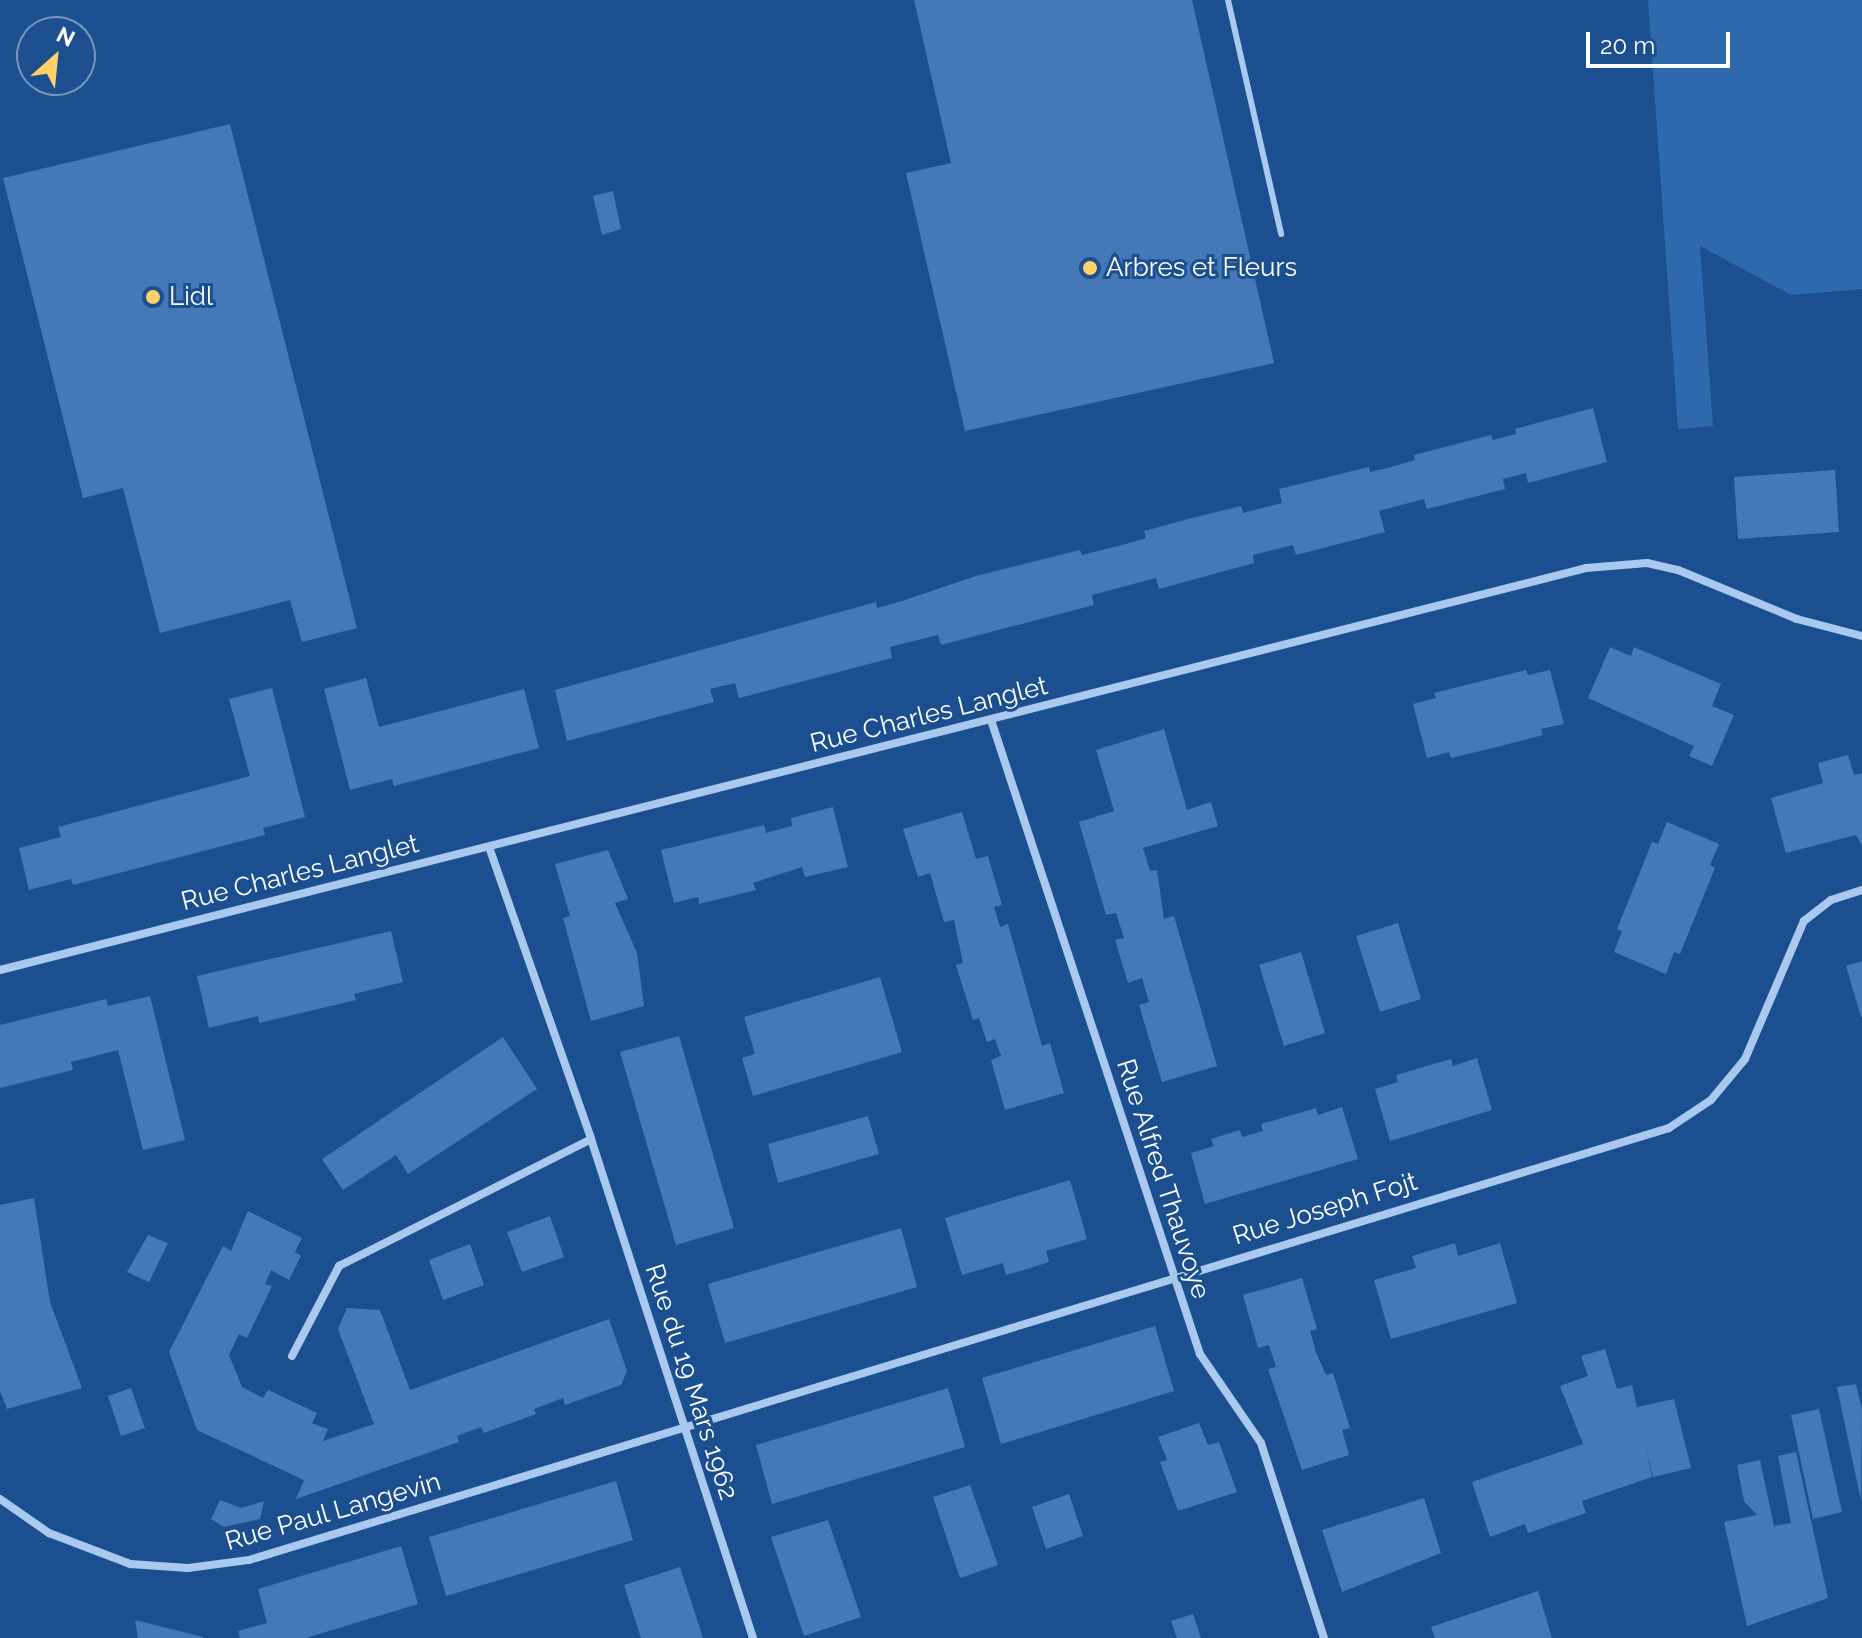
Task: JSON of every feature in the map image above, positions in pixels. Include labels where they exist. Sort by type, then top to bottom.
[{"type":"street","name":"Rue Charles Langlet","points":[[0,970],[1612,563],[1678,570],[1797,619],[1862,636]]},
{"type":"street","name":"Rue Alfred Thauvoye","points":[[991,720],[1200,1354],[1261,1443],[1324,1638]]},
{"type":"street","name":"Rue du 19 Mars 1962","points":[[489,847],[591,1139],[753,1638]]},
{"type":"street","name":"Rue Joseph Fojt","points":[[684,1424],[1690,1117],[1711,1100],[1745,1059],[1804,921],[1831,900],[1862,890]]},
{"type":"street","points":[[292,1356],[339,1266],[591,1139]]},
{"type":"street","name":"Rue Paul Langevin","points":[[0,1499],[49,1533],[98,1556],[158,1567],[216,1566],[281,1553],[684,1424]]},
{"type":"lane","points":[[1228,0],[1281,234]]},
{"type":"shaded area","points":[[1648,0],[1862,0],[1862,289],[1791,295],[1700,246],[1713,426],[1678,429]]},
{"type":"building","name":"Arbres et Fleurs","points":[[914,0],[1192,0],[1274,363],[965,431],[906,173],[951,163]]},
{"type":"building","name":"Lidl","points":[[230,124],[357,628],[302,642],[290,600],[160,633],[123,488],[83,498],[3,178]]},
{"type":"building","points":[[613,191],[621,229],[602,235],[593,196]]},
{"type":"building","points":[[1593,408],[1607,462],[1528,483],[1526,473],[1503,479],[1505,489],[1427,509],[1424,499],[1379,511],[1385,532],[1296,555],[1293,545],[1253,555],[1254,563],[1159,589],[1156,578],[1092,595],[1094,605],[941,645],[938,635],[890,647],[892,658],[739,698],[735,683],[710,689],[714,702],[567,741],[555,690],[876,602],[877,608],[976,576],[1080,550],[1082,555],[1126,544],[1146,538],[1144,531],[1192,518],[1241,506],[1243,513],[1282,503],[1279,489],[1369,467],[1370,472],[1391,467],[1415,460],[1414,455],[1491,435],[1493,440],[1516,434],[1515,429]]},
{"type":"building","points":[[1835,470],[1839,532],[1738,539],[1734,477]]},
{"type":"building","points":[[1610,647],[1631,656],[1634,647],[1721,684],[1712,706],[1734,715],[1712,766],[1689,756],[1694,746],[1588,698]]},
{"type":"building","points":[[1526,670],[1528,675],[1550,670],[1564,724],[1541,729],[1543,735],[1497,747],[1451,758],[1449,752],[1427,758],[1413,704],[1436,698],[1434,693]]},
{"type":"building","points":[[366,678],[379,727],[524,689],[539,748],[394,786],[392,779],[350,790],[324,689]]},
{"type":"building","points":[[272,688],[305,817],[263,828],[265,835],[73,885],[71,879],[29,890],[19,848],[61,837],[58,827],[250,776],[229,699]]},
{"type":"building","points":[[1164,729],[1187,810],[1211,802],[1218,826],[1143,848],[1150,871],[1157,870],[1164,919],[1174,916],[1217,1066],[1162,1082],[1139,1005],[1149,1002],[1142,978],[1128,983],[1115,940],[1124,938],[1116,913],[1106,915],[1079,822],[1114,811],[1096,750]]},
{"type":"building","points":[[1848,755],[1854,775],[1862,773],[1862,846],[1856,835],[1786,853],[1771,798],[1823,783],[1818,763]]},
{"type":"building","points":[[833,807],[848,867],[805,877],[802,867],[753,883],[756,890],[699,904],[698,897],[674,903],[661,850],[764,825],[766,833],[792,826],[791,818]]},
{"type":"building","points":[[962,812],[976,859],[988,856],[1002,905],[994,907],[1000,927],[1008,924],[1042,1046],[1050,1043],[1064,1093],[1005,1110],[991,1060],[1001,1056],[995,1039],[987,1042],[979,1018],[973,1020],[956,965],[963,963],[954,920],[944,922],[930,873],[918,877],[903,829]]},
{"type":"building","points":[[1667,822],[1719,844],[1710,865],[1715,868],[1680,954],[1674,952],[1666,974],[1614,952],[1622,931],[1617,929],[1652,842],[1658,844]]},
{"type":"building","points":[[608,850],[628,899],[615,903],[637,953],[644,1006],[591,1021],[563,918],[570,916],[555,864]]},
{"type":"building","points":[[1398,923],[1421,999],[1380,1012],[1356,936]]},
{"type":"building","points":[[391,931],[403,982],[354,994],[356,1000],[259,1023],[258,1016],[209,1028],[197,976]]},
{"type":"building","points":[[1301,952],[1325,1033],[1284,1046],[1259,965]]},
{"type":"building","points":[[1862,961],[1862,1017],[1861,1017],[1846,966]]},
{"type":"building","points":[[880,977],[902,1052],[753,1096],[742,1058],[755,1054],[744,1017]]},
{"type":"building","points":[[150,996],[185,1140],[143,1150],[118,1050],[71,1062],[73,1070],[0,1088],[0,1025],[106,999],[108,1006]]},
{"type":"building","points":[[679,1036],[734,1228],[676,1245],[620,1052]]},
{"type":"building","points":[[503,1037],[537,1089],[408,1174],[396,1155],[343,1190],[322,1159]]},
{"type":"building","points":[[1477,1058],[1492,1110],[1390,1141],[1375,1089],[1398,1082],[1396,1075],[1451,1059],[1453,1066]]},
{"type":"building","points":[[1342,1107],[1358,1159],[1205,1204],[1191,1153],[1214,1146],[1211,1139],[1240,1130],[1242,1137],[1263,1131],[1261,1124],[1316,1108],[1318,1115]]},
{"type":"building","points":[[868,1116],[879,1154],[778,1183],[768,1144]]},
{"type":"building","points":[[1070,1180],[1087,1239],[1046,1251],[1049,1262],[1027,1269],[1006,1275],[1003,1263],[962,1275],[945,1218]]},
{"type":"building","points":[[34,1198],[50,1302],[82,1388],[7,1409],[0,1391],[0,1205]]},
{"type":"building","points":[[248,1211],[302,1238],[295,1252],[301,1256],[289,1280],[271,1270],[265,1284],[272,1286],[247,1338],[239,1334],[229,1355],[242,1387],[263,1398],[268,1390],[317,1413],[312,1423],[328,1429],[323,1441],[374,1424],[338,1329],[347,1308],[380,1310],[410,1390],[609,1319],[627,1371],[621,1385],[565,1405],[563,1398],[534,1409],[536,1414],[484,1433],[481,1427],[457,1436],[459,1442],[296,1499],[304,1480],[197,1430],[169,1352],[223,1246],[231,1251]]},
{"type":"building","points":[[550,1216],[564,1257],[522,1272],[507,1232]]},
{"type":"building","points":[[901,1228],[917,1287],[725,1343],[708,1284]]},
{"type":"building","points":[[148,1235],[168,1243],[149,1282],[127,1272]]},
{"type":"building","points":[[1455,1243],[1458,1256],[1500,1243],[1517,1303],[1391,1339],[1374,1280],[1416,1268],[1412,1256]]},
{"type":"building","points":[[470,1244],[484,1285],[443,1300],[429,1260]]},
{"type":"building","points":[[1302,1278],[1317,1329],[1310,1331],[1316,1352],[1326,1375],[1333,1373],[1350,1428],[1342,1430],[1349,1455],[1302,1470],[1268,1369],[1276,1367],[1269,1345],[1258,1348],[1243,1295]]},
{"type":"building","points":[[1155,1326],[1174,1391],[1001,1444],[982,1378]]},
{"type":"building","points":[[1605,1349],[1617,1389],[1632,1385],[1637,1407],[1674,1399],[1691,1468],[1653,1477],[1646,1449],[1652,1477],[1582,1501],[1586,1513],[1528,1533],[1525,1524],[1490,1537],[1472,1482],[1583,1444],[1560,1386],[1588,1376],[1581,1356]]},
{"type":"building","points":[[1856,1384],[1862,1409],[1861,1501],[1837,1387]]},
{"type":"building","points":[[131,1388],[145,1428],[121,1436],[108,1396]]},
{"type":"building","points":[[948,1388],[965,1447],[772,1504],[756,1445]]},
{"type":"building","points":[[1819,1409],[1842,1512],[1813,1519],[1791,1415]]},
{"type":"building","points":[[1199,1423],[1208,1445],[1219,1442],[1237,1492],[1178,1511],[1160,1462],[1167,1460],[1158,1437]]},
{"type":"building","points":[[1796,1452],[1828,1598],[1747,1626],[1724,1522],[1757,1515],[1744,1501],[1737,1465],[1760,1460],[1774,1526],[1791,1523],[1778,1456]]},
{"type":"building","points":[[616,1481],[633,1540],[446,1596],[429,1537]]},
{"type":"building","points":[[970,1485],[998,1565],[960,1578],[933,1497]]},
{"type":"building","points":[[1069,1494],[1083,1536],[1046,1549],[1032,1507]]},
{"type":"building","points":[[1424,1498],[1441,1553],[1342,1592],[1322,1530]]},
{"type":"building","points":[[220,1500],[241,1508],[264,1501],[260,1519],[224,1527],[211,1519]]},
{"type":"building","points":[[828,1520],[861,1617],[804,1636],[771,1537]]},
{"type":"building","points":[[401,1546],[418,1604],[306,1638],[240,1638],[238,1631],[267,1623],[258,1589]]},
{"type":"building","points":[[680,1567],[703,1638],[641,1638],[624,1585]]},
{"type":"building","points":[[1538,1591],[1552,1638],[1435,1638],[1431,1627]]},
{"type":"building","points":[[1193,1614],[1201,1638],[1177,1638],[1171,1621]]},
{"type":"building","points":[[135,1620],[203,1637],[203,1638],[138,1638]]},
{"type":"place","name":"Arbres et Fleurs","points":[[1090,268]]},
{"type":"place","name":"Lidl","points":[[153,297]]}]
